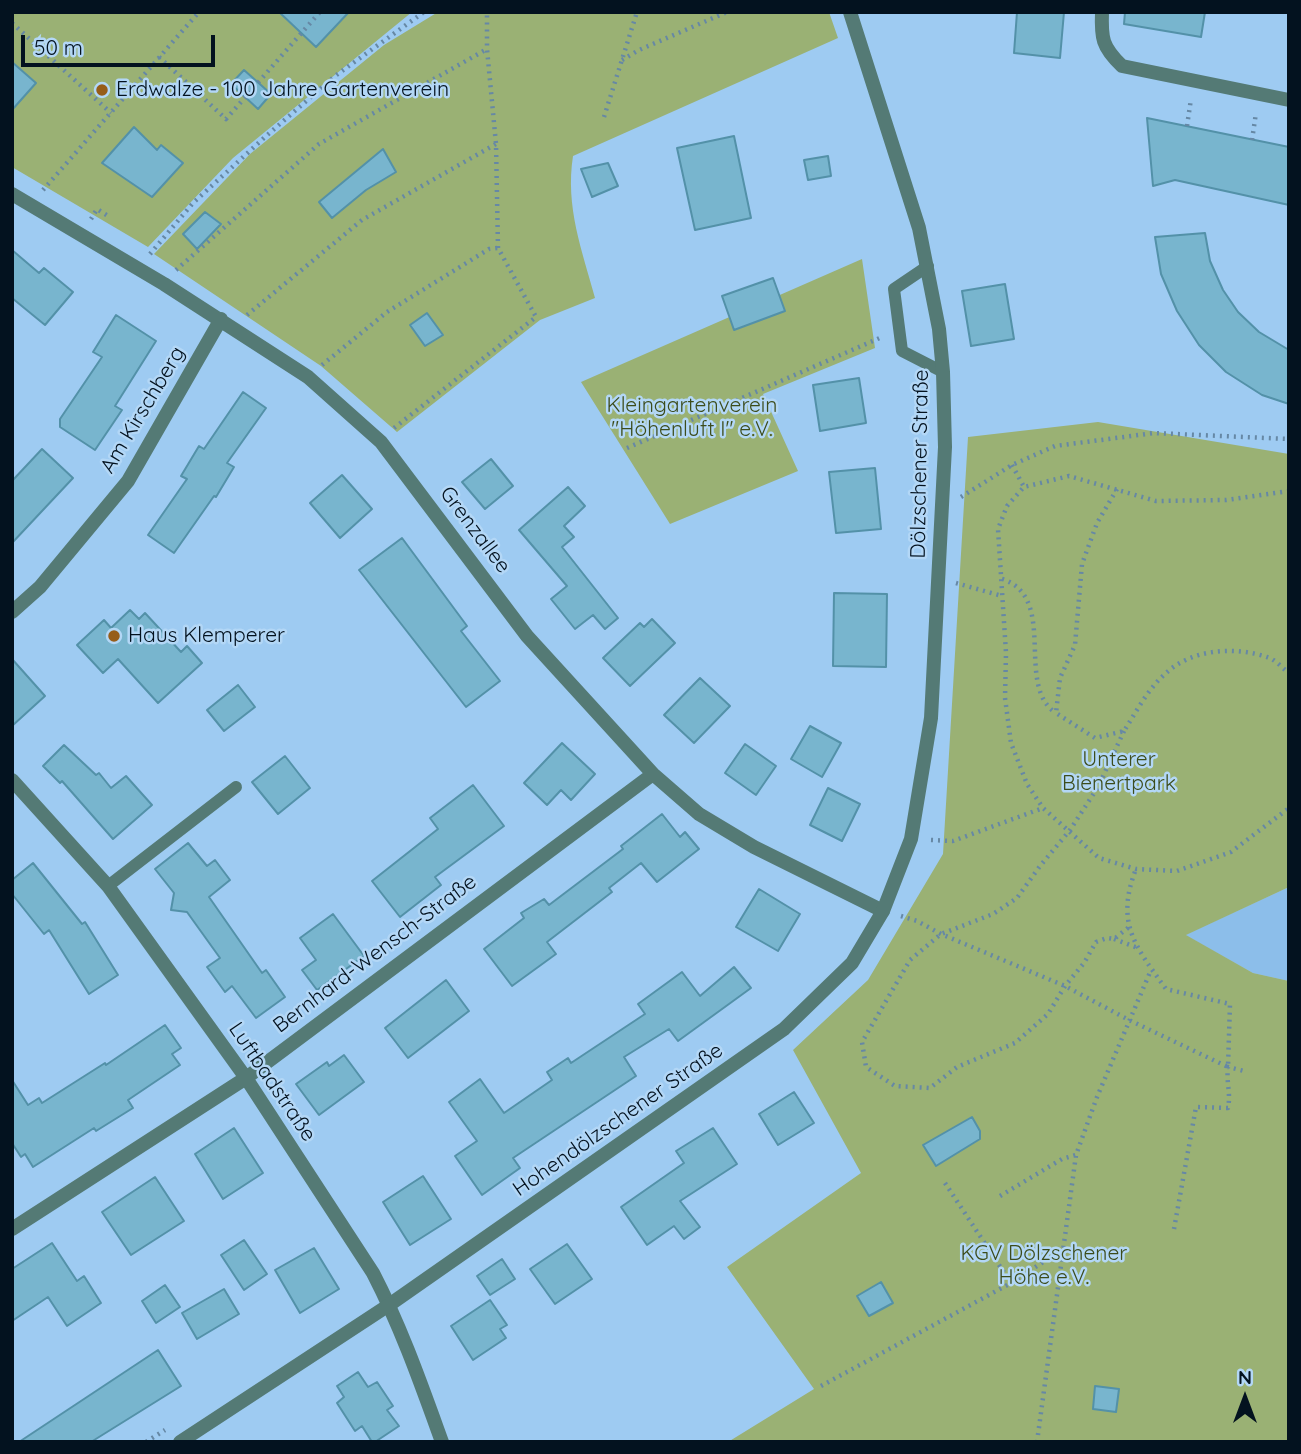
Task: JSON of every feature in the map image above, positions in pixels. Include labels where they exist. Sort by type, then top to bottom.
[{"type":"street","name":"Dölzschener Straße","points":[[849,12],[902,171],[928,266],[939,329],[945,447],[931,718]]},
{"type":"street","points":[[1102,12],[1101,36],[1108,53],[1122,66],[1289,100]]},
{"type":"street","name":"Grenzallee","points":[[12,194],[221,319],[308,377],[380,442],[527,636],[653,774],[699,814],[754,847],[883,911]]},
{"type":"street","name":"Am Kirschberg","points":[[12,612],[40,587],[128,481],[221,319]]},
{"type":"street","name":"Hohendölzschener Straße","points":[[180,1442],[389,1305],[784,1029],[852,963],[883,911],[911,839],[931,718]]},
{"type":"street","name":"Bernhard-Wensch-Straße","points":[[12,1229],[246,1078],[653,774]]},
{"type":"street","name":"Luftbadstraße","points":[[12,780],[108,886],[246,1078],[373,1273],[416,1370],[442,1442]]},
{"type":"lane","points":[[928,266],[894,289],[902,351],[943,372]]},
{"type":"lane","points":[[108,886],[236,787]]},
{"type":"path","points":[[32,206],[46,186],[199,12]]},
{"type":"path","points":[[159,57],[226,119],[320,12]]},
{"type":"path","points":[[137,268],[193,203],[265,136],[335,76],[424,12]]},
{"type":"path","points":[[380,442],[394,428],[537,317],[499,248],[496,144],[487,49],[487,12]]},
{"type":"path","points":[[604,117],[637,12]]},
{"type":"path","points":[[622,60],[727,12]]},
{"type":"path","points":[[12,23],[111,113]]},
{"type":"path","points":[[164,284],[319,144],[487,49]]},
{"type":"path","points":[[1187,126],[1191,99]]},
{"type":"path","points":[[1252,140],[1256,113]]},
{"type":"path","points":[[237,330],[246,316],[362,220],[496,144]]},
{"type":"path","points":[[308,377],[387,312],[489,249],[499,248]]},
{"type":"path","points":[[627,448],[900,331]]},
{"type":"path","points":[[943,509],[1012,465],[1055,446],[1154,433],[1289,439]]},
{"type":"path","points":[[1012,465],[1024,486]]},
{"type":"path","points":[[1289,491],[1226,500],[1156,501],[1069,476],[1024,486],[1007,506],[998,529],[1006,653],[1005,698],[1011,743],[1027,784],[1043,808],[1099,858],[1136,869],[1177,871],[1231,852],[1289,808]]},
{"type":"path","points":[[1056,713],[1060,678],[1075,645],[1082,564],[1097,523],[1117,489]]},
{"type":"path","points":[[939,579],[1002,596]]},
{"type":"path","points":[[1002,579],[1013,583],[1025,597],[1034,626],[1038,689],[1047,707],[1095,738],[1124,731]]},
{"type":"path","points":[[1129,927],[1114,939],[1096,942],[1048,1014],[1015,1043],[957,1067],[930,1088],[895,1086],[866,1066],[862,1042],[910,960],[941,934],[993,915],[1017,898],[1070,830],[1098,787],[1124,731],[1166,672],[1194,655],[1234,650],[1270,657],[1289,673]]},
{"type":"path","points":[[911,839],[953,841],[1043,808]]},
{"type":"path","points":[[1136,869],[1128,888],[1126,917],[1138,948],[1151,969],[1166,989],[1230,1004],[1227,1080],[1231,1094],[1228,1108],[1196,1107],[1174,1229]]},
{"type":"path","points":[[883,911],[917,920],[941,934],[1065,985],[1129,1020],[1228,1067],[1244,1071]]},
{"type":"path","points":[[1114,939],[1138,948]]},
{"type":"path","points":[[1037,1442],[1076,1155],[1097,1097],[1151,969]]},
{"type":"path","points":[[1000,1196],[1062,1159],[1076,1155]]},
{"type":"path","points":[[944,1184],[1011,1283]]},
{"type":"path","points":[[821,1386],[1011,1283],[1064,1249]]},
{"type":"shaded area","points":[[1289,887],[1289,981],[1253,973],[1185,935]]},
{"type":"green space","points":[[12,12],[412,12],[233,158],[148,247],[12,167]]},
{"type":"green space","points":[[438,12],[829,12],[838,38],[573,156],[573,211],[595,298],[540,320],[397,432],[321,366],[154,254],[250,154],[384,45]]},
{"type":"green space","name":"Kleingartenverein \"Höhenluft I\" e.V.","points":[[862,259],[875,348],[763,394],[798,471],[670,524],[581,382]]},
{"type":"green space","points":[[1098,422],[1289,454],[1289,887],[1186,935],[1253,973],[1289,981],[1289,1442],[728,1442],[814,1389],[727,1267],[861,1173],[793,1050],[868,980],[943,854],[968,437]]},
{"type":"building","points":[[279,12],[349,12],[316,47]]},
{"type":"building","points":[[1017,12],[1064,12],[1060,58],[1014,53]]},
{"type":"building","points":[[1125,12],[1205,12],[1201,37],[1124,24]]},
{"type":"building","points":[[12,62],[36,83],[12,110]]},
{"type":"building","points":[[244,70],[271,94],[258,109],[231,84]]},
{"type":"building","points":[[1147,118],[1289,147],[1289,205],[1175,180],[1153,186]]},
{"type":"building","points":[[134,127],[157,150],[161,145],[183,163],[152,197],[102,163]]},
{"type":"building","points":[[734,136],[751,218],[695,230],[677,148]]},
{"type":"building","points":[[383,149],[396,172],[366,190],[332,218],[319,202]]},
{"type":"building","points":[[828,156],[831,176],[808,180],[804,160]]},
{"type":"building","points":[[608,163],[618,186],[592,197],[581,169]]},
{"type":"building","points":[[205,212],[221,224],[197,249],[183,234]]},
{"type":"building","points":[[1205,233],[1210,261],[1223,290],[1238,312],[1259,332],[1289,350],[1289,404],[1262,395],[1226,372],[1199,345],[1177,311],[1161,274],[1155,237]]},
{"type":"building","points":[[12,250],[39,273],[44,268],[73,292],[45,325],[12,298]]},
{"type":"building","points":[[773,278],[785,311],[734,330],[722,296]]},
{"type":"building","points":[[1005,284],[1014,339],[971,346],[962,291]]},
{"type":"building","points":[[427,313],[443,335],[425,346],[410,325]]},
{"type":"building","points":[[116,315],[156,341],[115,406],[122,410],[95,450],[60,427],[60,419],[102,357],[93,352]]},
{"type":"building","points":[[859,378],[866,423],[820,431],[813,385]]},
{"type":"building","points":[[243,392],[266,408],[227,463],[234,467],[216,497],[214,496],[174,553],[148,535],[187,479],[181,476],[199,446],[204,449]]},
{"type":"building","points":[[42,449],[73,478],[12,543],[12,481]]},
{"type":"building","points":[[491,459],[513,486],[485,509],[462,482]]},
{"type":"building","points":[[875,468],[881,529],[836,533],[829,472]]},
{"type":"building","points":[[342,475],[372,509],[340,538],[310,503]]},
{"type":"building","points":[[568,487],[585,506],[564,526],[574,537],[562,547],[618,618],[605,629],[593,615],[575,629],[551,599],[567,586],[519,530]]},
{"type":"building","points":[[402,538],[467,626],[461,631],[500,681],[466,707],[359,570]]},
{"type":"building","points":[[834,593],[887,594],[886,667],[833,666]]},
{"type":"building","points":[[130,610],[139,619],[145,613],[181,652],[187,646],[202,663],[158,703],[118,659],[103,673],[77,645],[104,620],[111,628]]},
{"type":"building","points":[[652,619],[675,643],[630,686],[603,658],[640,623],[644,627]]},
{"type":"building","points":[[12,659],[45,696],[12,726]]},
{"type":"building","points":[[700,678],[730,706],[694,743],[664,715]]},
{"type":"building","points":[[238,685],[255,707],[224,731],[207,710]]},
{"type":"building","points":[[810,726],[841,743],[822,777],[791,759]]},
{"type":"building","points":[[562,743],[595,774],[571,800],[561,790],[547,805],[524,783]]},
{"type":"building","points":[[745,744],[776,766],[756,795],[725,773]]},
{"type":"building","points":[[64,745],[96,775],[99,773],[111,788],[126,776],[152,805],[113,839],[62,781],[60,783],[43,766]]},
{"type":"building","points":[[285,756],[310,788],[278,814],[252,782]]},
{"type":"building","points":[[473,785],[504,826],[435,877],[441,885],[400,917],[372,881],[438,829],[430,818]]},
{"type":"building","points":[[828,788],[860,804],[842,841],[810,825]]},
{"type":"building","points":[[662,814],[680,837],[685,832],[699,849],[657,882],[641,863],[609,888],[612,892],[547,942],[556,954],[512,986],[484,949],[524,918],[521,913],[544,899],[549,905],[623,849],[621,846]]},
{"type":"building","points":[[188,843],[207,866],[215,860],[230,880],[209,897],[262,973],[266,970],[285,997],[256,1018],[232,986],[225,992],[207,967],[220,958],[187,912],[171,910],[174,893],[155,869]]},
{"type":"building","points":[[33,863],[82,924],[85,922],[118,975],[89,994],[49,930],[44,934],[12,894],[12,880]]},
{"type":"building","points":[[759,889],[800,914],[778,951],[736,927]]},
{"type":"building","points":[[333,914],[364,956],[317,990],[302,970],[316,960],[300,938]]},
{"type":"building","points":[[734,967],[751,988],[678,1041],[669,1029],[624,1057],[636,1076],[513,1158],[520,1168],[482,1195],[455,1156],[477,1141],[449,1102],[480,1079],[504,1113],[552,1080],[547,1072],[568,1058],[571,1063],[645,1014],[638,1004],[682,972],[700,996]]},
{"type":"building","points":[[446,980],[469,1011],[408,1058],[385,1028]]},
{"type":"building","points":[[165,1025],[181,1048],[172,1054],[180,1065],[128,1100],[133,1108],[96,1131],[94,1128],[33,1167],[25,1154],[21,1157],[12,1143],[12,1080],[28,1105],[39,1098],[42,1103],[105,1063],[106,1065]]},
{"type":"building","points":[[344,1055],[364,1082],[319,1115],[296,1084],[327,1062],[329,1066]]},
{"type":"building","points":[[794,1092],[814,1123],[778,1145],[759,1114]]},
{"type":"building","points":[[972,1117],[980,1131],[980,1139],[936,1166],[923,1145]]},
{"type":"building","points":[[234,1128],[263,1173],[223,1199],[195,1154]]},
{"type":"building","points":[[713,1128],[737,1164],[680,1201],[700,1227],[684,1239],[674,1226],[647,1245],[621,1207],[684,1163],[676,1151]]},
{"type":"building","points":[[423,1176],[451,1219],[410,1245],[383,1202]]},
{"type":"building","points":[[155,1177],[184,1221],[131,1255],[102,1212]]},
{"type":"building","points":[[244,1240],[267,1274],[244,1290],[221,1255]]},
{"type":"building","points":[[52,1243],[77,1281],[84,1276],[101,1303],[67,1326],[48,1297],[12,1321],[12,1269]]},
{"type":"building","points":[[567,1244],[592,1279],[555,1304],[530,1269]]},
{"type":"building","points":[[314,1248],[339,1289],[300,1313],[275,1270]]},
{"type":"building","points":[[502,1259],[515,1279],[490,1295],[477,1276]]},
{"type":"building","points":[[881,1282],[893,1303],[869,1316],[857,1296]]},
{"type":"building","points":[[165,1285],[180,1307],[156,1323],[142,1301]]},
{"type":"building","points":[[224,1289],[239,1314],[197,1339],[182,1313]]},
{"type":"building","points":[[490,1300],[507,1325],[500,1329],[506,1338],[473,1360],[451,1326]]},
{"type":"building","points":[[158,1350],[181,1386],[91,1442],[19,1442]]},
{"type":"building","points":[[358,1372],[368,1387],[377,1382],[393,1406],[387,1410],[399,1426],[375,1442],[372,1442],[362,1426],[355,1431],[337,1403],[344,1397],[337,1386]]},
{"type":"building","points":[[1095,1386],[1119,1389],[1116,1412],[1093,1409]]},
{"type":"place","name":"Erdwalze - 100 Jahre Gartenverein","points":[[102,90]]},
{"type":"place","name":"Haus Klemperer","points":[[114,636]]},
{"type":"park label","name":"Unterer Bienertpark","points":[[1119,772]]},
{"type":"park label","name":"KGV Dölzschener Höhe e.V.","points":[[1044,1266]]}]
